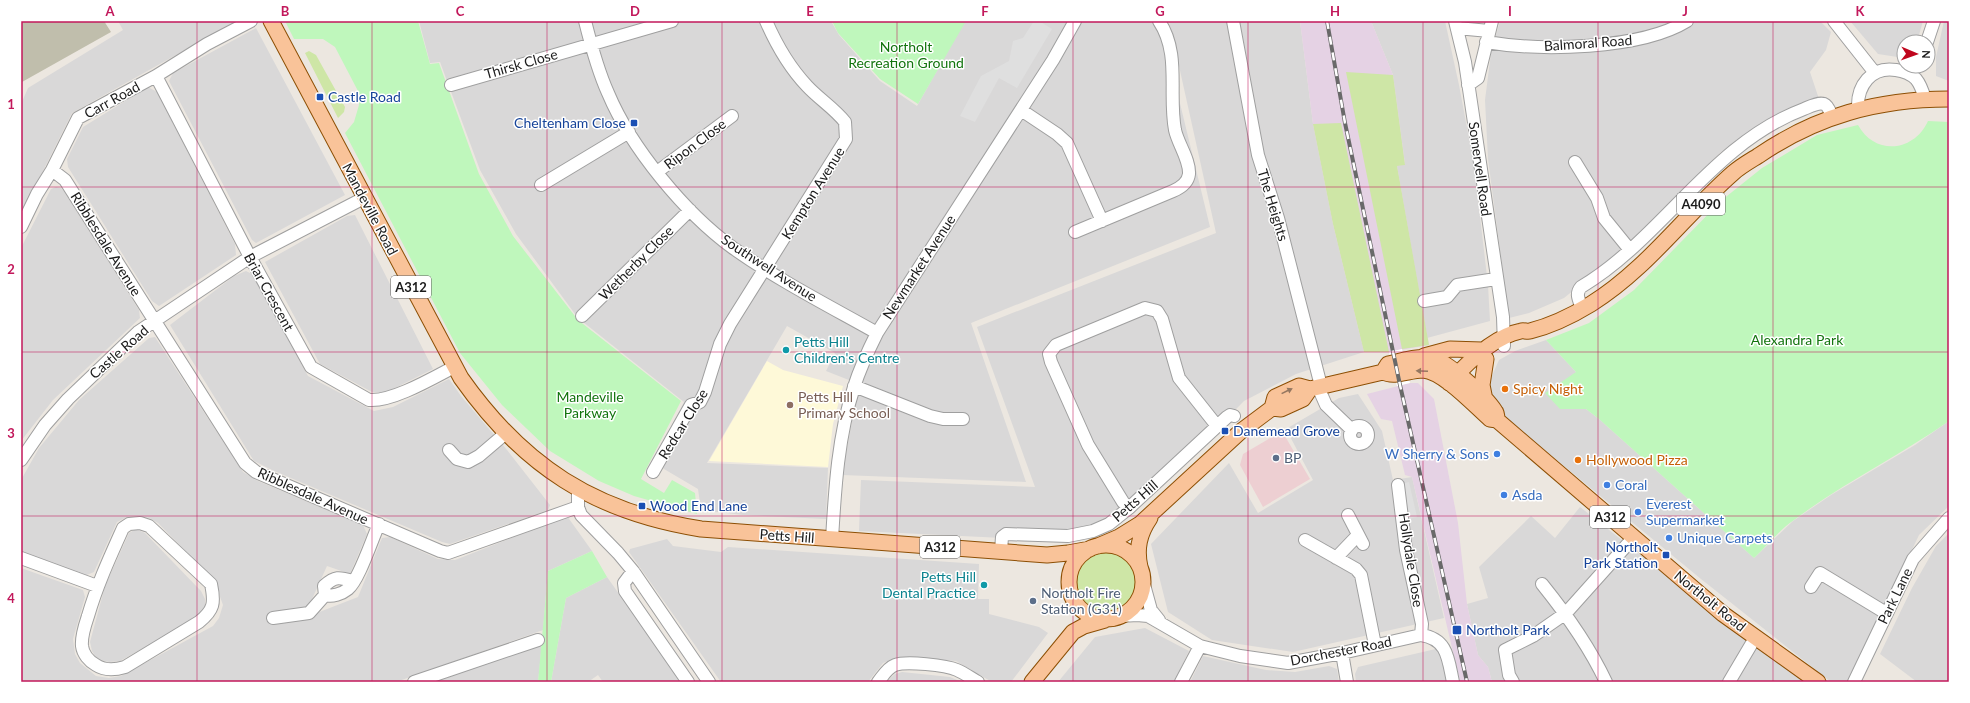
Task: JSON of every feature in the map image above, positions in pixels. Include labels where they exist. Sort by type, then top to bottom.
[{"type":"main road","name":"Mandeville Road","points":[[271,21],[454,367],[481,406],[506,433],[544,467],[578,490]]},
{"type":"main road","name":"A4090","points":[[1456,381],[1469,361],[1484,355],[1513,337],[1582,308],[1619,284],[1734,172],[1781,140],[1832,117],[1858,108],[1925,99],[1949,99]]},
{"type":"main road","points":[[1417,358],[1450,349],[1484,355],[1482,385],[1485,400]]},
{"type":"main road","name":"Northolt Road","points":[[1497,420],[1496,412],[1485,400],[1456,381],[1428,371],[1412,371],[1390,375],[1384,372],[1388,364],[1417,358],[1437,360],[1456,381],[1490,419],[1497,420],[1724,614],[1755,638],[1818,682]]},
{"type":"main road","name":"Petts Hill","points":[[578,490],[625,511],[675,524],[712,530],[1047,555],[1068,554],[1094,548],[1127,533],[1158,508],[1240,432],[1272,408],[1275,398],[1298,386],[1316,388],[1384,372]]},
{"type":"main road","name":"Petts Hill","points":[[1142,574],[1138,553],[1139,539],[1146,523],[1158,508]]},
{"type":"main road","points":[[1032,682],[1068,637],[1076,620],[1070,590],[1072,568],[1083,554],[1094,548],[1113,546],[1126,552],[1142,574],[1143,588],[1138,602],[1133,608],[1117,618],[1084,626],[1068,637]]},
{"type":"main road","name":"Petts Hill","points":[[1047,555],[1054,557],[1062,564],[1070,590]]},
{"type":"main road","points":[[1070,590],[1080,608],[1092,617],[1106,620],[1117,618]]},
{"type":"street","name":"Carr Road","points":[[21,226],[36,194],[52,170],[78,118],[156,76],[207,44],[251,21]]},
{"type":"street","name":"Southwell Avenue","points":[[585,21],[608,94],[628,132],[656,172],[690,210],[732,248],[765,269],[877,333]]},
{"type":"street","name":"Thirsk Close","points":[[451,85],[672,21]]},
{"type":"street","name":"Kempton Avenue","points":[[765,269],[846,139],[847,131],[845,122],[840,116],[806,85],[793,69],[782,52],[766,21]]},
{"type":"street","name":"Newmarket Avenue","points":[[832,539],[842,437],[854,386],[877,333],[1054,60],[1075,21]]},
{"type":"street","points":[[1075,232],[1181,187],[1185,183],[1189,174],[1175,130],[1171,52],[1168,38],[1159,21]]},
{"type":"street","name":"The Heights","points":[[1233,21],[1258,155],[1280,225],[1316,388],[1326,405],[1352,430]]},
{"type":"street","name":"Balmoral Road","points":[[1456,24],[1489,31],[1510,46],[1545,47],[1619,42],[1662,33],[1687,21]]},
{"type":"street","points":[[1834,21],[1875,73]]},
{"type":"street","points":[[1930,34],[1934,21]]},
{"type":"street","name":"Somervell Road","points":[[1456,24],[1468,85],[1496,279],[1503,317],[1513,337]]},
{"type":"street","points":[[1468,85],[1478,78],[1489,31]]},
{"type":"street","points":[[1858,108],[1860,91],[1864,82],[1875,73],[1896,70]]},
{"type":"street","points":[[1915,74],[1925,99]]},
{"type":"street","name":"Briar Crescent","points":[[156,76],[250,257],[311,367],[318,373],[370,400],[379,401],[395,396],[454,367]]},
{"type":"street","points":[[1582,308],[1577,296],[1578,291],[1609,269],[1630,250],[1724,158],[1785,117],[1817,104],[1824,104],[1828,107],[1832,117]]},
{"type":"street","points":[[1021,110],[1057,134],[1067,143],[1102,221]]},
{"type":"street","name":"Ripon Close","points":[[656,172],[732,116]]},
{"type":"street","points":[[541,185],[628,132]]},
{"type":"street","points":[[1575,162],[1594,192],[1604,218],[1630,250]]},
{"type":"street","name":"Ribblesdale Avenue","points":[[52,170],[66,180],[245,463],[268,478],[448,553],[578,507]]},
{"type":"street","name":"Castle Road","points":[[21,460],[45,425],[68,400],[138,332],[250,257],[364,198]]},
{"type":"street","name":"Wetherby Close","points":[[582,316],[690,210]]},
{"type":"street","name":"Redcar Close","points":[[653,472],[691,405],[700,402],[720,344],[765,269]]},
{"type":"street","points":[[1424,302],[1447,297],[1457,285],[1496,279]]},
{"type":"street","points":[[1129,508],[1119,495],[1088,444],[1051,362],[1049,354],[1056,345],[1146,308],[1157,311],[1162,319],[1179,378],[1217,426]]},
{"type":"street","points":[[854,386],[930,416],[943,419],[963,419]]},
{"type":"street","name":"Petts Hill","points":[[1001,551],[1002,537],[1004,534],[1055,537],[1085,534],[1109,524],[1129,508],[1228,416],[1234,416]]},
{"type":"street","points":[[449,450],[456,459],[468,462],[479,456],[506,433]]},
{"type":"street","name":"Hollydale Close","points":[[1398,485],[1406,550],[1426,636]]},
{"type":"street","points":[[578,490],[578,507],[585,520],[618,553],[633,571],[709,682]]},
{"type":"street","points":[[1336,558],[1361,540],[1348,515]]},
{"type":"street","name":"Park Lane","points":[[1854,682],[1912,559],[1949,518]]},
{"type":"street","points":[[140,523],[148,526],[212,584],[213,603],[209,614],[199,622],[125,667],[116,670],[107,670],[91,662],[82,646],[82,635],[97,586],[123,528],[129,524],[140,523]]},
{"type":"street","points":[[273,618],[309,613],[325,595],[332,597],[348,589],[379,524]]},
{"type":"street","points":[[1513,682],[1509,675],[1505,650],[1533,636],[1566,613],[1634,537]]},
{"type":"street","points":[[1305,540],[1356,569],[1361,575],[1376,645]]},
{"type":"street","points":[[21,558],[97,586]]},
{"type":"street","points":[[633,571],[624,583],[625,591],[688,682]]},
{"type":"street","points":[[1811,587],[1820,573],[1886,613]]},
{"type":"street","name":"Dorchester Road","points":[[1142,574],[1151,610],[1161,623]]},
{"type":"street","points":[[1542,584],[1566,613],[1592,652],[1606,682]]},
{"type":"street","name":"Dorchester Road","points":[[1117,618],[1142,615],[1161,623],[1200,646],[1240,656],[1288,663],[1426,636]]},
{"type":"street","points":[[1426,636],[1443,645],[1453,682]]},
{"type":"street","points":[[1729,682],[1755,638]]},
{"type":"street","points":[[414,682],[538,640]]},
{"type":"street","points":[[1181,682],[1200,646]]},
{"type":"street","points":[[1342,653],[1347,682]]},
{"type":"street","points":[[878,682],[887,670],[895,665],[904,664],[949,668],[957,670],[978,682]]},
{"type":"shaded area","points":[[21,21],[104,21],[111,32],[22,82],[21,86]]},
{"type":"shaded area","points":[[118,21],[237,21],[72,113],[21,215],[21,104],[28,88],[123,30]]},
{"type":"shaded area","points":[[419,21],[831,21],[839,35],[880,81],[917,106],[965,21],[1160,21],[1210,227],[971,323],[1026,482],[842,475],[859,384],[826,371],[835,353],[787,326],[707,463],[828,468],[826,519],[743,515],[701,510],[698,489],[664,469],[654,459],[684,402],[578,318],[516,234],[480,170],[440,62],[430,63]]},
{"type":"shaded area","points":[[1034,21],[1039,21],[1052,29],[1017,88],[999,78],[975,122],[960,116],[981,76],[1009,61],[1013,41],[1023,38]]},
{"type":"shaded area","points":[[1169,21],[1300,21],[1313,124],[1333,224],[1364,352],[1296,374],[1244,401],[1179,467],[1123,517],[1042,540],[859,531],[861,480],[1035,487],[977,327],[1216,233]]},
{"type":"shaded area","points":[[1300,21],[1371,21],[1393,75],[1405,165],[1397,166],[1429,345],[1389,352],[1364,352],[1333,224],[1313,124]]},
{"type":"shaded area","points":[[1371,21],[1445,21],[1474,165],[1488,285],[1490,321],[1427,338],[1397,166],[1405,164],[1393,75]]},
{"type":"shaded area","points":[[1500,21],[1820,21],[1831,32],[1826,50],[1810,72],[1819,99],[1747,134],[1721,152],[1621,252],[1564,298],[1529,313],[1509,318],[1488,159],[1485,100],[1491,53]]},
{"type":"shaded area","points":[[1850,21],[1923,21],[1919,34],[1896,34],[1896,57],[1878,54]]},
{"type":"shaded area","points":[[1944,21],[1949,21],[1949,81],[1936,76],[1936,57]]},
{"type":"shaded area","points":[[256,28],[345,195],[256,243],[252,240],[169,81],[173,73]]},
{"type":"shaded area","points":[[148,87],[157,92],[235,244],[236,255],[159,306],[152,301],[68,167],[67,159],[83,127]]},
{"type":"shaded area","points":[[56,187],[61,188],[64,191],[139,310],[140,318],[53,400],[21,441],[21,248],[51,189]]},
{"type":"shaded area","points":[[355,215],[433,369],[389,391],[380,393],[372,392],[320,364],[265,262],[347,216]]},
{"type":"shaded area","points":[[246,271],[252,274],[308,376],[374,411],[393,407],[449,379],[461,396],[507,450],[550,505],[548,510],[450,544],[442,542],[254,461],[170,325],[234,276]]},
{"type":"shaded area","points":[[155,337],[243,472],[258,481],[363,525],[367,534],[350,574],[327,566],[308,608],[309,616],[358,597],[382,538],[390,537],[438,559],[455,560],[567,516],[592,551],[548,571],[543,630],[396,682],[21,682],[21,568],[83,590],[85,597],[73,639],[75,654],[80,663],[96,676],[109,678],[121,676],[213,626],[219,618],[223,605],[214,580],[158,523],[149,518],[138,516],[127,517],[117,522],[94,572],[84,576],[21,551],[21,480],[39,448],[79,400],[149,338]]},
{"type":"shaded area","points":[[1546,340],[1576,372],[1560,409],[1586,409],[1754,558],[1793,521],[1831,495],[1915,445],[1949,421],[1949,506],[1919,535],[1849,682],[1831,682],[1701,579],[1496,410],[1488,389],[1499,360],[1515,351]]},
{"type":"shaded area","name":"Petts Hill Primary School","points":[[767,361],[783,370],[843,386],[833,424],[828,467],[709,461]]},
{"type":"shaded area","points":[[1410,383],[1418,383],[1434,399],[1458,523],[1467,604],[1478,655],[1488,667],[1492,682],[1460,682],[1412,477],[1405,475],[1392,421],[1381,419],[1367,394]]},
{"type":"shaded area","points":[[1358,394],[1382,431],[1393,480],[1412,477],[1444,618],[1293,652],[1212,640],[1168,612],[1151,544],[1229,463],[1258,513],[1313,480],[1286,429],[1339,398]]},
{"type":"shaded area","points":[[1282,431],[1310,479],[1263,507],[1240,465],[1243,454]]},
{"type":"shaded area","points":[[1409,482],[1417,517],[1400,521],[1393,486]]},
{"type":"shaded area","points":[[1580,507],[1637,552],[1811,682],[1492,682],[1488,667],[1478,655],[1467,604],[1488,598],[1479,567],[1531,516],[1555,538]]},
{"type":"shaded area","points":[[136,529],[145,533],[201,591],[205,599],[205,609],[199,617],[120,661],[109,662],[100,660],[92,651],[90,642],[105,586],[129,533]]},
{"type":"shaded area","points":[[1949,533],[1949,682],[1917,682],[1880,654],[1912,588],[1936,546]]},
{"type":"shaded area","points":[[667,539],[673,546],[721,552],[728,547],[979,564],[978,599],[989,599],[989,614],[1039,627],[1048,633],[1011,682],[992,682],[956,661],[897,657],[883,663],[868,682],[721,682],[629,552],[630,549]]},
{"type":"shaded area","points":[[607,577],[682,682],[603,682],[598,675],[588,682],[551,682],[566,598]]},
{"type":"shaded area","points":[[1145,628],[1189,651],[1174,682],[1058,682],[1095,637]]},
{"type":"shaded area","points":[[542,643],[538,682],[431,682]]},
{"type":"shaded area","points":[[1440,648],[1448,682],[1356,682],[1355,674],[1358,667]]},
{"type":"shaded area","points":[[1203,656],[1266,670],[1295,672],[1329,666],[1337,669],[1339,682],[1190,682]]},
{"type":"shaded area","points":[[902,672],[950,677],[962,682],[886,682],[895,674]]},
{"type":"green space","name":"Mandeville Parkway","points":[[285,21],[418,21],[430,64],[439,63],[479,174],[513,236],[578,320],[681,401],[641,479],[664,493],[672,480],[695,493],[697,514],[634,496],[599,481],[550,451],[502,405],[460,353],[345,133],[354,122],[359,105],[358,91],[335,47],[323,39],[294,39]]},
{"type":"green space","name":"Northolt Recreation Ground","points":[[832,21],[966,21],[918,104],[880,79],[838,33]]},
{"type":"green space","points":[[309,51],[316,55],[345,107],[344,112],[338,118],[305,53]]},
{"type":"green space","points":[[1346,72],[1393,75],[1405,165],[1397,166],[1429,345],[1402,349]]},
{"type":"green space","name":"Alexandra Park","points":[[1928,121],[1949,122],[1949,421],[1832,494],[1783,528],[1754,558],[1586,409],[1560,409],[1545,393],[1576,372],[1546,340],[1589,323],[1634,290],[1722,200],[1762,168],[1817,135],[1858,125],[1865,135],[1874,142],[1884,146],[1894,146],[1904,144],[1914,139],[1922,131]]},
{"type":"green space","points":[[1341,123],[1389,352],[1364,352],[1333,224],[1313,124]]},
{"type":"green space","points":[[592,551],[607,577],[566,598],[551,682],[538,682],[548,571]]},
{"type":"green space","points":[[1100,552],[1112,552],[1123,557],[1131,565],[1136,576],[1134,594],[1123,607],[1112,612],[1100,612],[1089,607],[1081,599],[1076,588],[1076,576],[1081,565],[1089,557]]},
{"type":"pier","points":[[1402,349],[1410,383],[1397,386],[1389,352]]},
{"type":"railway","points":[[1327,21],[1345,123],[1400,385],[1467,682]]},
{"type":"place","name":"Castle Road","points":[[320,97]]},
{"type":"place","name":"Cheltenham Close","points":[[634,123]]},
{"type":"place","name":"Petts Hill Children's Centre","points":[[786,350]]},
{"type":"place","name":"Spicy Night","points":[[1505,389]]},
{"type":"place","name":"Petts Hill Primary School","points":[[790,405]]},
{"type":"place","name":"Danemead Grove","points":[[1225,431]]},
{"type":"place","name":"W Sherry & Sons","points":[[1497,454]]},
{"type":"place","name":"BP","points":[[1276,458]]},
{"type":"place","name":"Hollywood Pizza","points":[[1578,460]]},
{"type":"place","name":"Coral","points":[[1607,485]]},
{"type":"place","name":"Asda","points":[[1504,495]]},
{"type":"place","name":"Wood End Lane","points":[[642,506]]},
{"type":"place","name":"Everest Supermarket","points":[[1638,512]]},
{"type":"place","name":"Unique Carpets","points":[[1669,538]]},
{"type":"place","name":"Northolt Park Station","points":[[1666,555]]},
{"type":"place","name":"Petts Hill Dental Practice","points":[[984,585]]},
{"type":"place","name":"Northolt Fire Station (G31)","points":[[1033,601]]},
{"type":"place","name":"Northolt Park","points":[[1457,630]]}]
